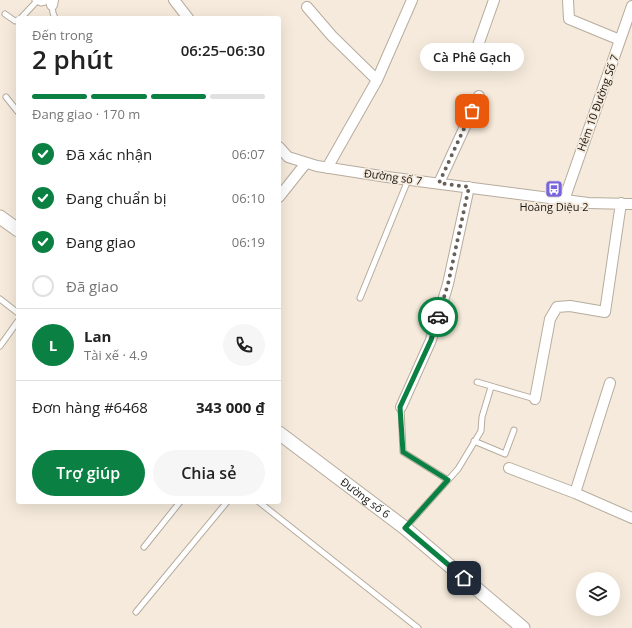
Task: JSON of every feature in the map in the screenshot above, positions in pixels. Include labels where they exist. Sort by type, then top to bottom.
[{"type":"street","points":[[174,0],[186,16]]},
{"type":"street","points":[[327,168],[377,80],[412,0]]},
{"type":"street","points":[[471,65],[494,0]]},
{"type":"street","points":[[568,0],[569,19],[620,40]]},
{"type":"street","name":"Hẻm 10 Đường Số 7","points":[[564,200],[632,6]]},
{"type":"street","points":[[306,7],[332,36],[377,80]]},
{"type":"street","points":[[439,183],[479,96]]},
{"type":"street","name":"Đường số 7","points":[[281,149],[288,157],[327,168],[588,203],[632,204]]},
{"type":"street","points":[[281,194],[306,163]]},
{"type":"street","points":[[400,407],[431,340],[448,284],[469,187]]},
{"type":"street","points":[[535,399],[550,319],[557,307],[570,306],[605,312],[621,204]]},
{"type":"street","points":[[0,217],[16,229]]},
{"type":"street","points":[[575,493],[610,383]]},
{"type":"street","name":"Đường số 6","points":[[281,435],[405,528],[523,628]]},
{"type":"street","points":[[509,468],[575,493],[632,518]]},
{"type":"lane","points":[[23,16],[36,1],[44,3],[53,2],[53,13],[55,16]]},
{"type":"lane","points":[[5,14],[14,21],[16,20]]},
{"type":"lane","points":[[6,97],[16,110]]},
{"type":"lane","points":[[360,298],[408,180]]},
{"type":"lane","points":[[0,299],[16,311]]},
{"type":"lane","points":[[0,346],[16,324]]},
{"type":"lane","points":[[477,382],[535,399]]},
{"type":"lane","points":[[405,528],[458,469],[480,431],[482,417],[491,387]]},
{"type":"lane","points":[[400,407],[403,452],[448,480]]},
{"type":"lane","points":[[474,441],[505,454],[514,430]]},
{"type":"lane","points":[[144,547],[178,504]]},
{"type":"lane","points":[[136,612],[225,504]]},
{"type":"lane","points":[[262,504],[418,628]]},
{"type":"way so far","points":[[438,317],[448,284],[469,187],[439,183],[472,111]]},
{"type":"place","name":"Cà Phê Gạch","points":[[472,111]]},
{"type":"place","name":"Hoàng Diệu 2","points":[[554,189]]},
{"type":"route","points":[[438,317],[431,340],[400,407],[403,452],[448,480],[405,528],[464,578]]}]
